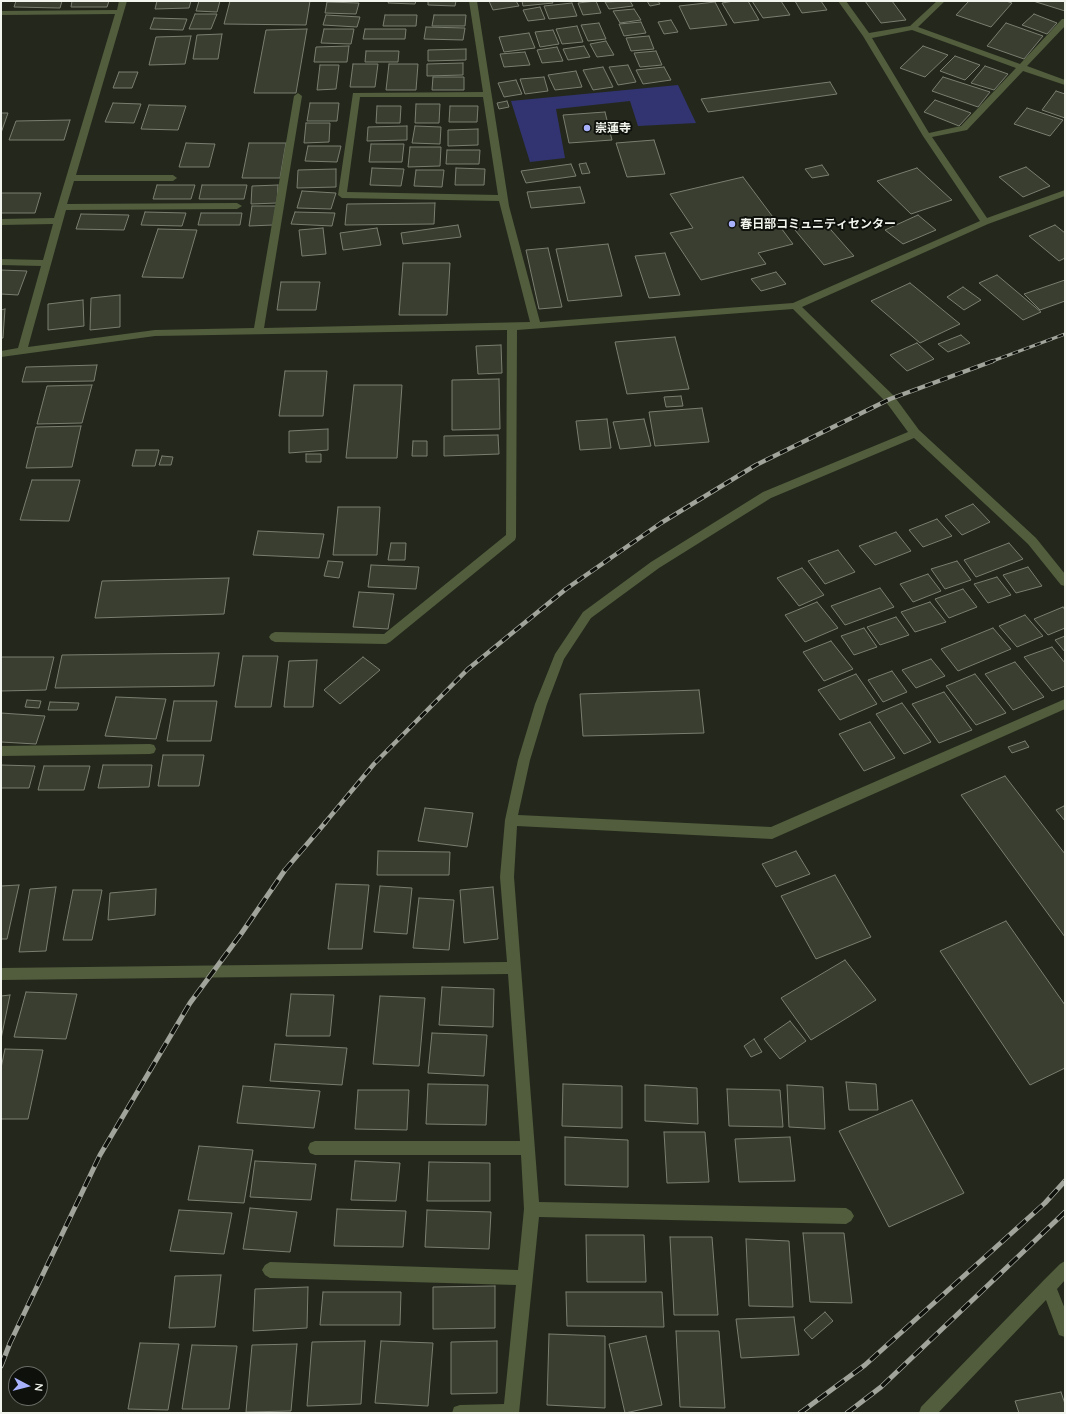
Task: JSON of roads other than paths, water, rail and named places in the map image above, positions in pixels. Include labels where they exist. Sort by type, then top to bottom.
[{"type":"street","points":[[22,350],[70,178],[123,1]]},
{"type":"street","points":[[473,1],[502,198],[536,325]]},
{"type":"street","points":[[842,1],[867,36],[927,136],[985,222]]},
{"type":"street","points":[[912,28],[941,1]]},
{"type":"street","points":[[1,12],[120,12]]},
{"type":"street","points":[[927,136],[964,128],[1065,21]]},
{"type":"street","points":[[867,36],[912,28],[1022,66],[1065,83]]},
{"type":"street","points":[[486,94],[356,95],[342,195],[502,198]]},
{"type":"street","points":[[259,330],[298,96]]},
{"type":"street","points":[[70,178],[173,178]]},
{"type":"street","points":[[1,354],[155,333],[259,330],[512,327],[795,306],[985,222],[1065,193]]},
{"type":"street","points":[[62,207],[237,206]]},
{"type":"street","points":[[1,222],[58,221]]},
{"type":"street","points":[[1,262],[46,263]]},
{"type":"street","points":[[795,306],[890,399],[915,433],[1032,541],[1065,582]]},
{"type":"street","points":[[275,637],[386,638],[511,537],[512,327]]},
{"type":"street","points":[[460,1413],[511,1412],[532,1209],[507,877],[511,820],[524,760],[541,704],[559,657],[587,615],[655,565],[766,495],[915,433]]},
{"type":"street","points":[[511,820],[772,833],[1065,704]]},
{"type":"street","points":[[1,751],[150,749]]},
{"type":"street","points":[[1,974],[514,968]]},
{"type":"street","points":[[315,1148],[528,1148]]},
{"type":"street","points":[[532,1209],[846,1216]]},
{"type":"street","points":[[927,1413],[1065,1269]]},
{"type":"street","points":[[270,1270],[524,1278]]},
{"type":"street","points":[[1048,1286],[1065,1330]]},
{"type":"railway","points":[[990,362],[1065,334]]},
{"type":"railway","points":[[324,824],[374,764],[468,669],[566,589],[661,523],[756,465],[890,399],[993,361]]},
{"type":"railway","points":[[1,1366],[10,1343],[100,1155],[190,1003],[241,934],[285,870],[325,823]]},
{"type":"railway","points":[[800,1413],[865,1365],[1045,1203],[1065,1181]]},
{"type":"railway","points":[[847,1413],[881,1387],[1065,1212]]},
{"type":"place","name":"崇蓮寺","points":[[587,128]]},
{"type":"place","name":"春日部コミュニティセンター","points":[[732,224]]}]
